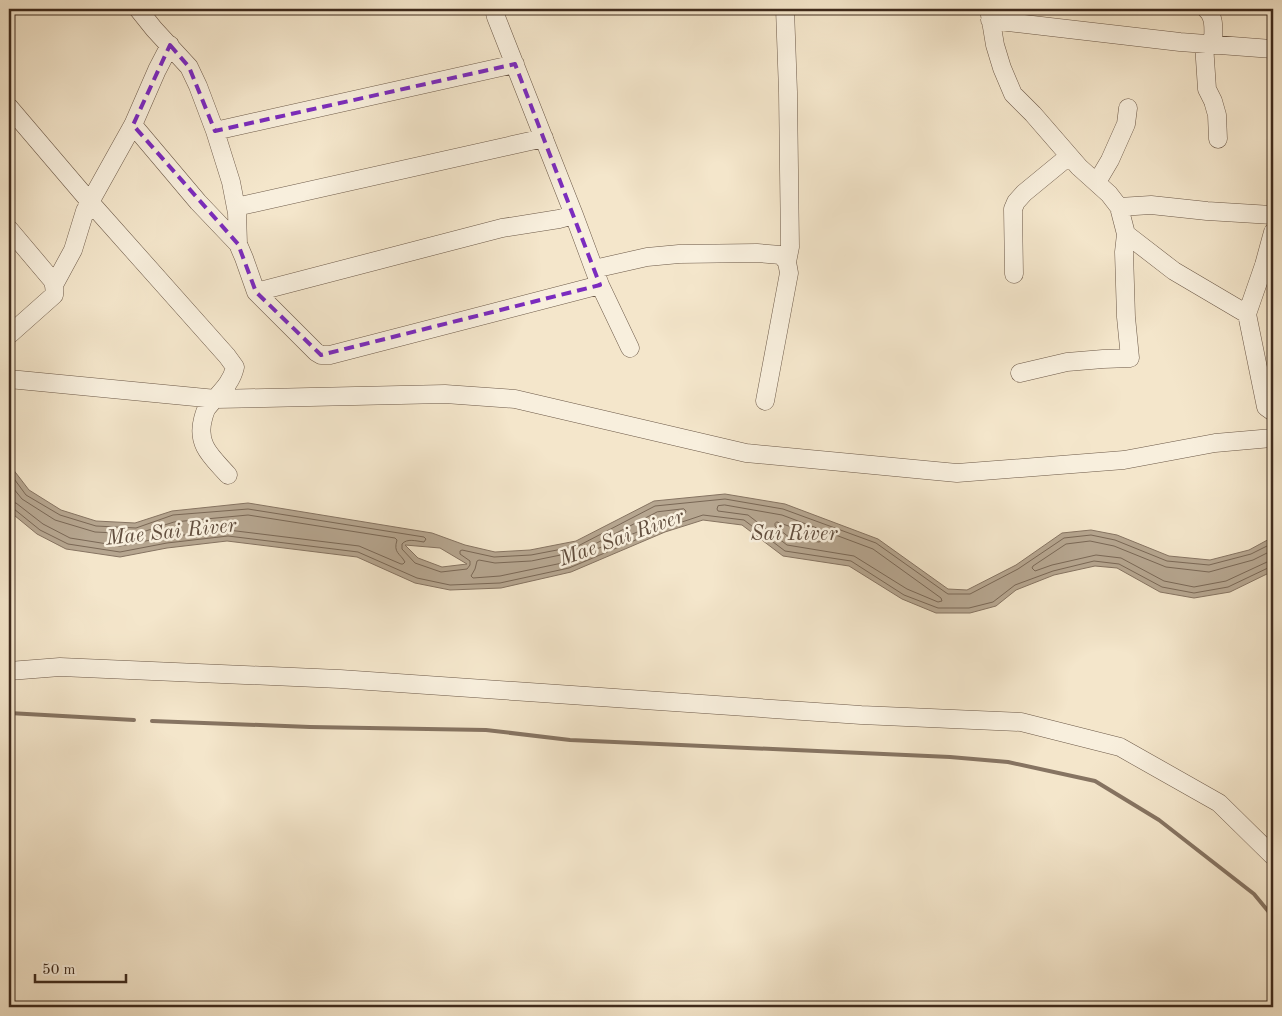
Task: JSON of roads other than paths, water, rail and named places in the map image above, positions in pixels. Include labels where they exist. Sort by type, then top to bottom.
[{"type":"street","points":[[138,9],[189,67],[215,131],[231,182],[237,213],[238,244]]},
{"type":"street","points":[[494,9],[597,277],[630,348]]},
{"type":"street","points":[[765,401],[789,273],[787,262],[790,247],[788,92],[784,9]]},
{"type":"street","points":[[1206,9],[1210,13],[1214,24],[1209,44],[1207,89],[1217,115],[1218,139]]},
{"type":"street","points":[[1020,372],[1067,362],[1130,358],[1126,317],[1124,259],[1126,234],[1119,208],[1109,194],[1069,156],[1013,94],[1000,60],[990,14],[1209,44],[1273,49]]},
{"type":"street","points":[[54,285],[74,250],[85,211],[133,125],[157,70],[170,46]]},
{"type":"street","points":[[215,131],[515,64]]},
{"type":"street","points":[[9,107],[235,367],[230,381],[206,410],[201,427],[201,437],[207,451],[228,475]]},
{"type":"street","points":[[1097,182],[1110,160],[1126,124],[1128,108]]},
{"type":"street","points":[[133,125],[198,202],[238,244],[256,292],[321,355],[330,355],[597,277],[647,256],[757,253],[781,255],[787,262]]},
{"type":"street","points":[[236,207],[544,138]]},
{"type":"street","points":[[1014,274],[1013,209],[1016,202],[1069,156]]},
{"type":"street","points":[[1119,208],[1151,205],[1273,215]]},
{"type":"street","points":[[256,292],[502,228],[559,219],[574,214]]},
{"type":"street","points":[[9,229],[52,280],[54,285],[54,295],[9,335]]},
{"type":"street","points":[[1273,232],[1247,314],[1266,407],[1273,412]]},
{"type":"street","points":[[1126,234],[1174,271],[1247,314]]},
{"type":"street","points":[[9,379],[216,399],[444,394],[515,399],[746,453],[957,473],[1124,460],[1215,443],[1273,438]]},
{"type":"street","points":[[9,671],[60,667],[340,679],[861,714],[1021,722],[1120,747],[1219,803],[1273,856]]},
{"type":"water","name":"Sai River","points":[[9,464],[29,490],[61,510],[96,521],[135,523],[172,511],[248,503],[432,533],[465,545],[495,552],[530,550],[576,541],[654,501],[725,494],[785,504],[878,539],[948,589],[967,590],[1016,565],[1062,533],[1091,530],[1117,535],[1169,556],[1210,560],[1249,550],[1273,537],[1273,571],[1230,592],[1194,598],[1160,592],[1117,568],[1095,566],[1054,575],[1016,590],[996,606],[970,613],[936,613],[902,599],[849,566],[783,556],[742,525],[703,520],[665,532],[571,572],[501,588],[450,590],[415,583],[357,557],[227,541],[167,548],[120,557],[66,549],[37,534],[9,511]],"holes":[[[405,545],[440,548],[467,564],[442,567],[418,558]]]},
{"type":"waterway","points":[[9,713],[134,720]]},
{"type":"waterway","points":[[152,721],[310,727],[486,730],[570,740],[950,757],[1008,762],[1095,781],[1159,820],[1254,894],[1273,917]]},
{"type":"water label","name":"Mae Sai River","points":[[171,531]]},
{"type":"water label","name":"Mae Sai River","points":[[621,537]]}]
